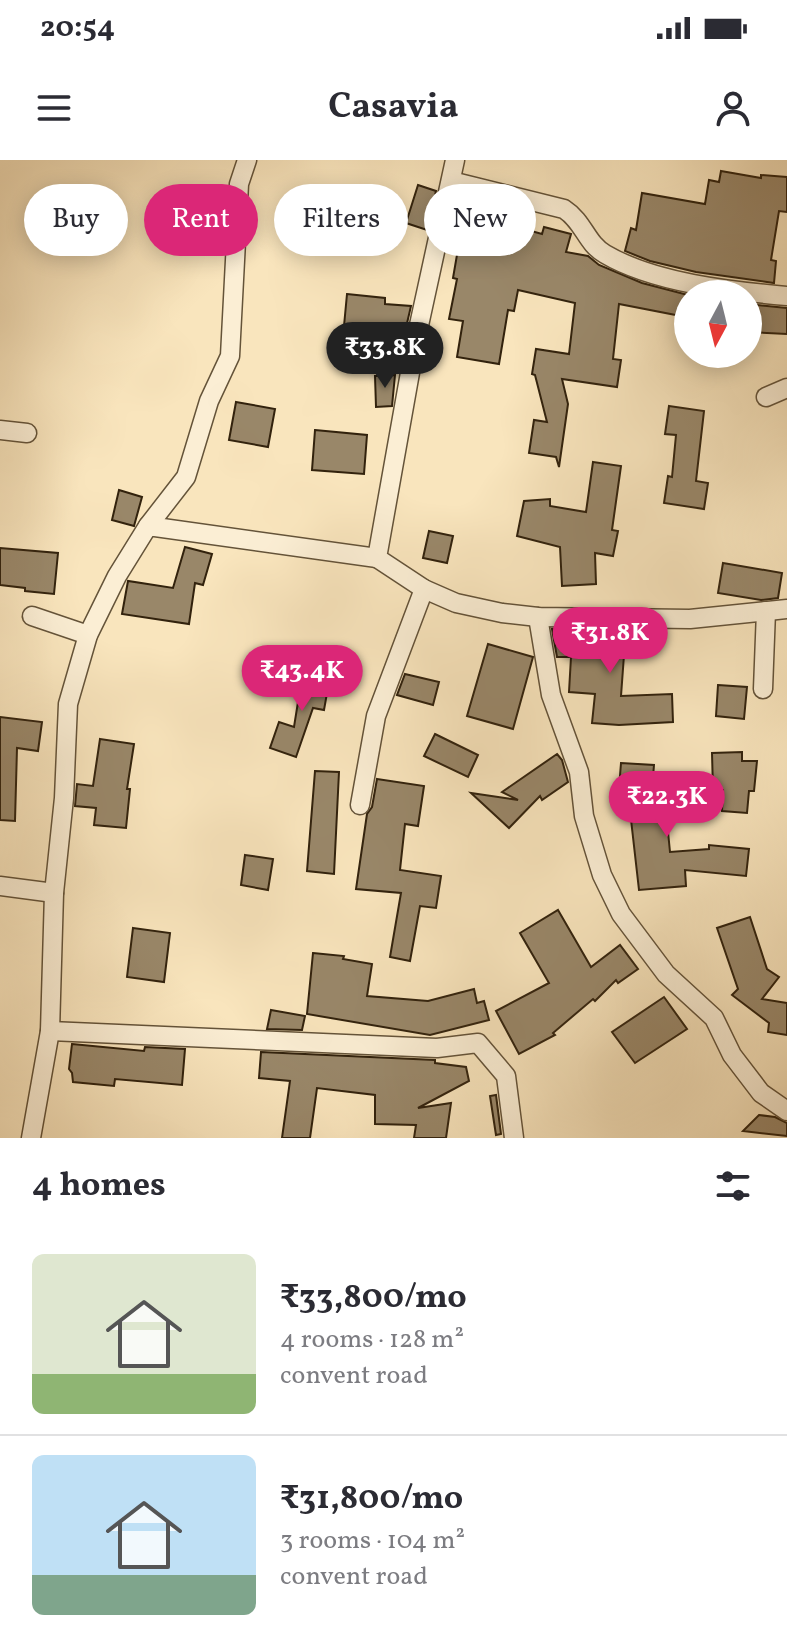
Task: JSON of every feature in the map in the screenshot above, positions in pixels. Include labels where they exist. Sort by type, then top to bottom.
[{"type":"street","points":[[31,1138],[50,1031],[54,893],[64,798],[68,704],[88,635],[117,576],[148,526],[186,477],[209,401],[230,356],[239,184],[247,160]]},
{"type":"street","points":[[377,558],[416,339],[455,160]]},
{"type":"street","points":[[451,181],[564,209],[577,217],[591,242],[603,253],[644,272],[745,292],[787,296]]},
{"type":"street","points":[[766,397],[787,388]]},
{"type":"street","points":[[0,430],[27,433]]},
{"type":"street","points":[[148,526],[377,558],[424,589],[456,603],[502,613],[538,617],[690,619],[787,609]]},
{"type":"street","points":[[360,805],[376,716],[424,589]]},
{"type":"street","points":[[763,689],[766,611]]},
{"type":"street","points":[[32,616],[88,635]]},
{"type":"street","points":[[538,617],[551,695],[579,772],[584,816],[602,875],[621,914],[666,974],[714,1018],[732,1055],[761,1093],[787,1111]]},
{"type":"street","points":[[0,886],[54,893]]},
{"type":"street","points":[[50,1031],[437,1048],[478,1043],[506,1076],[514,1138]]},
{"type":"building","points":[[721,171],[761,178],[761,175],[787,177],[787,212],[779,211],[771,260],[776,261],[774,283],[696,272],[650,261],[625,251],[631,228],[636,230],[642,193],[705,204],[709,180],[719,182]]},
{"type":"building","points":[[418,185],[424,187],[424,229],[408,224]]},
{"type":"building","points":[[544,227],[571,234],[566,252],[588,256],[599,265],[642,283],[674,291],[674,315],[619,304],[613,359],[621,360],[617,387],[562,379],[568,404],[559,467],[556,457],[529,453],[534,420],[547,422],[535,375],[532,374],[536,349],[569,354],[575,303],[518,290],[514,311],[508,310],[499,364],[457,357],[463,321],[449,319],[457,279],[453,278],[457,256],[536,256],[536,232],[542,234]]},
{"type":"building","points":[[347,294],[385,298],[385,304],[411,306],[405,332],[344,326]]},
{"type":"building","points":[[762,305],[787,308],[787,334],[762,333]]},
{"type":"building","points":[[395,375],[392,406],[376,407],[375,376]]},
{"type":"building","points":[[236,402],[275,409],[268,447],[229,440]]},
{"type":"building","points":[[669,406],[704,411],[696,481],[708,483],[704,509],[664,503],[668,476],[672,477],[676,435],[665,434]]},
{"type":"building","points":[[315,430],[367,435],[364,474],[312,470]]},
{"type":"building","points":[[593,462],[621,466],[612,530],[618,531],[613,556],[595,553],[596,584],[562,586],[560,547],[517,536],[524,501],[550,499],[550,506],[586,512]]},
{"type":"building","points":[[119,490],[142,497],[134,526],[112,520]]},
{"type":"building","points":[[429,531],[453,536],[447,563],[423,558]]},
{"type":"building","points":[[185,547],[212,554],[203,585],[195,583],[189,624],[122,614],[128,581],[173,588]]},
{"type":"building","points":[[0,548],[58,553],[54,594],[0,585]]},
{"type":"building","points":[[723,563],[782,573],[778,598],[761,600],[718,593]]},
{"type":"building","points":[[552,629],[648,630],[647,656],[624,655],[621,696],[672,694],[673,722],[592,723],[595,694],[569,692],[571,657],[557,657]]},
{"type":"building","points":[[488,644],[533,657],[513,729],[467,716]]},
{"type":"building","points":[[303,671],[330,676],[324,710],[313,708],[296,757],[270,748],[279,722],[294,727]]},
{"type":"building","points":[[405,674],[439,682],[433,705],[397,695]]},
{"type":"building","points":[[718,685],[747,687],[744,719],[716,716]]},
{"type":"building","points":[[0,717],[42,722],[38,751],[17,748],[15,821],[0,820]]},
{"type":"building","points":[[435,734],[478,755],[468,777],[424,756]]},
{"type":"building","points":[[100,739],[134,744],[127,789],[130,789],[126,828],[94,825],[96,808],[75,806],[77,784],[93,786]]},
{"type":"building","points":[[742,752],[742,761],[757,761],[754,791],[749,791],[747,813],[722,811],[723,790],[713,790],[712,753]]},
{"type":"building","points":[[557,754],[562,760],[568,782],[542,800],[540,796],[509,828],[471,793],[518,800],[502,792]]},
{"type":"building","points":[[621,763],[654,765],[650,813],[666,811],[670,852],[709,849],[709,845],[749,849],[746,876],[685,870],[686,886],[639,890],[629,802],[618,801]]},
{"type":"building","points":[[315,771],[339,772],[334,874],[307,871]]},
{"type":"building","points":[[377,779],[424,786],[418,826],[405,824],[400,870],[441,876],[436,908],[420,906],[410,961],[390,957],[401,893],[356,889],[367,814],[372,807]]},
{"type":"building","points":[[245,855],[273,859],[268,890],[241,885]]},
{"type":"building","points":[[558,910],[591,967],[620,945],[638,969],[618,983],[616,980],[595,1001],[593,999],[553,1033],[555,1035],[519,1054],[496,1011],[549,983],[520,933]]},
{"type":"building","points":[[750,917],[767,969],[779,977],[762,999],[787,1003],[787,1035],[768,1032],[769,1023],[732,995],[738,989],[717,928]]},
{"type":"building","points":[[133,928],[170,933],[164,982],[127,977]]},
{"type":"building","points":[[313,953],[344,956],[343,959],[372,964],[367,996],[428,1001],[474,989],[477,1003],[484,1001],[489,1020],[430,1035],[307,1014]]},
{"type":"building","points":[[664,997],[687,1029],[635,1063],[612,1032]]},
{"type":"building","points":[[271,1010],[305,1016],[302,1030],[267,1029]]},
{"type":"building","points":[[72,1044],[144,1051],[145,1047],[185,1049],[182,1085],[115,1079],[114,1086],[73,1082],[69,1069]]},
{"type":"building","points":[[261,1052],[435,1060],[435,1063],[466,1067],[469,1081],[418,1108],[451,1103],[446,1138],[414,1138],[416,1125],[375,1124],[375,1095],[317,1088],[310,1138],[282,1138],[290,1081],[259,1078]]},
{"type":"building","points":[[496,1095],[501,1134],[496,1135],[490,1096]]},
{"type":"building","points":[[759,1115],[775,1117],[787,1123],[787,1136],[743,1131]]}]
